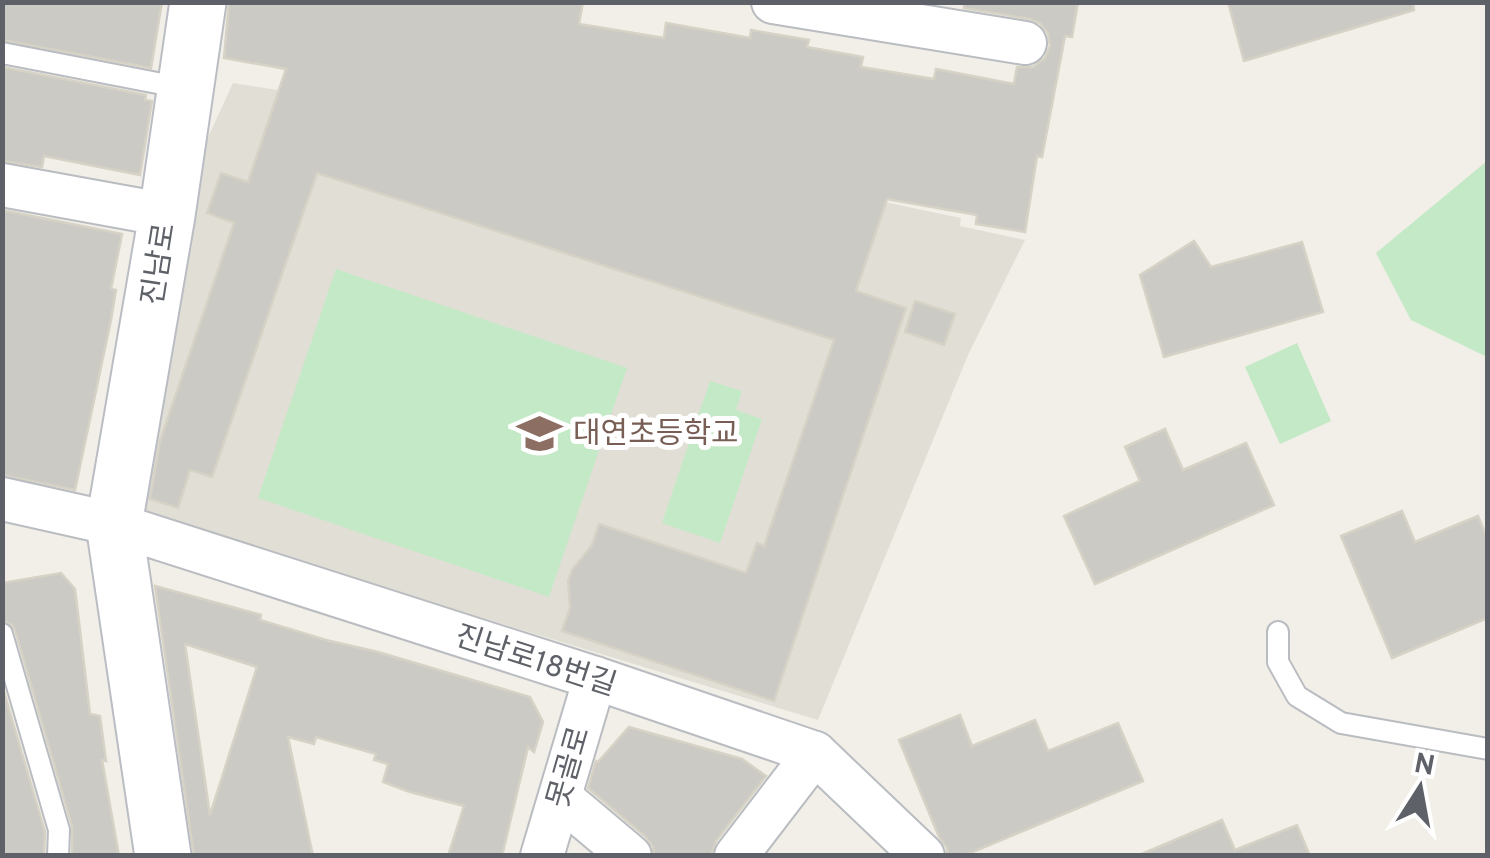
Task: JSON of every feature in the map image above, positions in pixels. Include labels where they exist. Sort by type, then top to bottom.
[{"type":"main road","name":"진남로","points":[[164,856],[114,524],[198,2]]},
{"type":"street","points":[[774,2],[1025,43]]},
{"type":"street","points":[[2,185],[166,215]]},
{"type":"street","points":[[2,499],[114,524]]},
{"type":"street","name":"진남로18번길","points":[[114,524],[815,752],[923,856]]},
{"type":"street","name":"못골로","points":[[542,856],[594,678]]},
{"type":"street","points":[[736,856],[815,752]]},
{"type":"street","points":[[560,797],[630,856]]},
{"type":"lane","points":[[2,52],[185,88]]},
{"type":"lane","points":[[1278,632],[1278,662],[1297,696],[1341,723],[1488,749]]},
{"type":"lane","points":[[2,634],[59,830],[58,856]]},
{"type":"shaded area","name":"대연초등학교","points":[[233,83],[641,148],[961,218],[960,226],[1025,240],[968,355],[818,720],[131,511],[191,174]]},
{"type":"green space","points":[[1487,161],[1487,357],[1411,320],[1376,253]]},
{"type":"green space","points":[[336,269],[627,368],[549,597],[258,498]]},
{"type":"green space","points":[[1297,343],[1331,421],[1280,444],[1245,367]]},
{"type":"green space","points":[[710,381],[742,391],[736,410],[762,419],[720,543],[662,523]]},
{"type":"building","points":[[2,2],[162,2],[151,68],[2,40]]},
{"type":"building","points":[[229,2],[583,2],[579,24],[664,38],[666,23],[750,38],[751,30],[809,40],[807,47],[863,57],[861,67],[934,79],[936,69],[1014,84],[1017,67],[1033,67],[1045,58],[1050,46],[1048,33],[1030,19],[964,8],[964,2],[1078,2],[1072,37],[1065,36],[1042,157],[1037,156],[1025,232],[976,224],[977,215],[887,199],[856,291],[906,308],[774,701],[562,631],[570,608],[568,581],[592,545],[599,524],[746,573],[757,543],[764,546],[834,340],[317,173],[212,477],[190,470],[178,508],[150,499],[160,441],[234,223],[207,213],[221,173],[248,182],[286,69],[224,58]]},
{"type":"building","points":[[1228,2],[1413,2],[1414,10],[1244,61]]},
{"type":"building","points":[[2,67],[146,95],[145,100],[152,101],[140,175],[44,156],[42,167],[2,161]]},
{"type":"building","points":[[2,210],[122,234],[111,289],[116,290],[111,320],[75,490],[2,475]]},
{"type":"building","points":[[1194,241],[1211,267],[1302,242],[1323,312],[1164,357],[1140,275]]},
{"type":"building","points":[[915,301],[955,314],[944,345],[905,332]]},
{"type":"building","points":[[1165,429],[1183,470],[1246,443],[1274,505],[1095,584],[1064,516],[1140,481],[1125,447]]},
{"type":"building","points":[[1402,511],[1415,542],[1478,516],[1488,540],[1488,618],[1392,658],[1341,536]]},
{"type":"building","points":[[61,573],[75,589],[90,714],[100,716],[106,761],[102,760],[119,856],[72,856],[72,826],[15,630],[2,621],[2,583]]},
{"type":"building","points":[[155,586],[261,615],[260,620],[326,640],[530,697],[543,722],[534,752],[528,747],[502,856],[448,856],[464,806],[383,782],[388,764],[374,760],[376,754],[316,737],[314,744],[288,737],[313,856],[194,856]],"holes":[[[185,644],[257,667],[210,815]]]},
{"type":"building","points":[[2,685],[45,832],[44,856],[2,856]]},
{"type":"building","points":[[960,715],[972,746],[1035,720],[1048,751],[1118,723],[1143,781],[963,856],[947,856],[947,848],[899,740]]},
{"type":"building","points":[[629,727],[742,759],[766,776],[716,841],[711,856],[654,856],[646,837],[588,788],[596,761]]},
{"type":"building","points":[[1222,820],[1235,850],[1297,825],[1310,856],[1137,856]]},
{"type":"place","name":"대연초등학교","points":[[540,433]]}]
